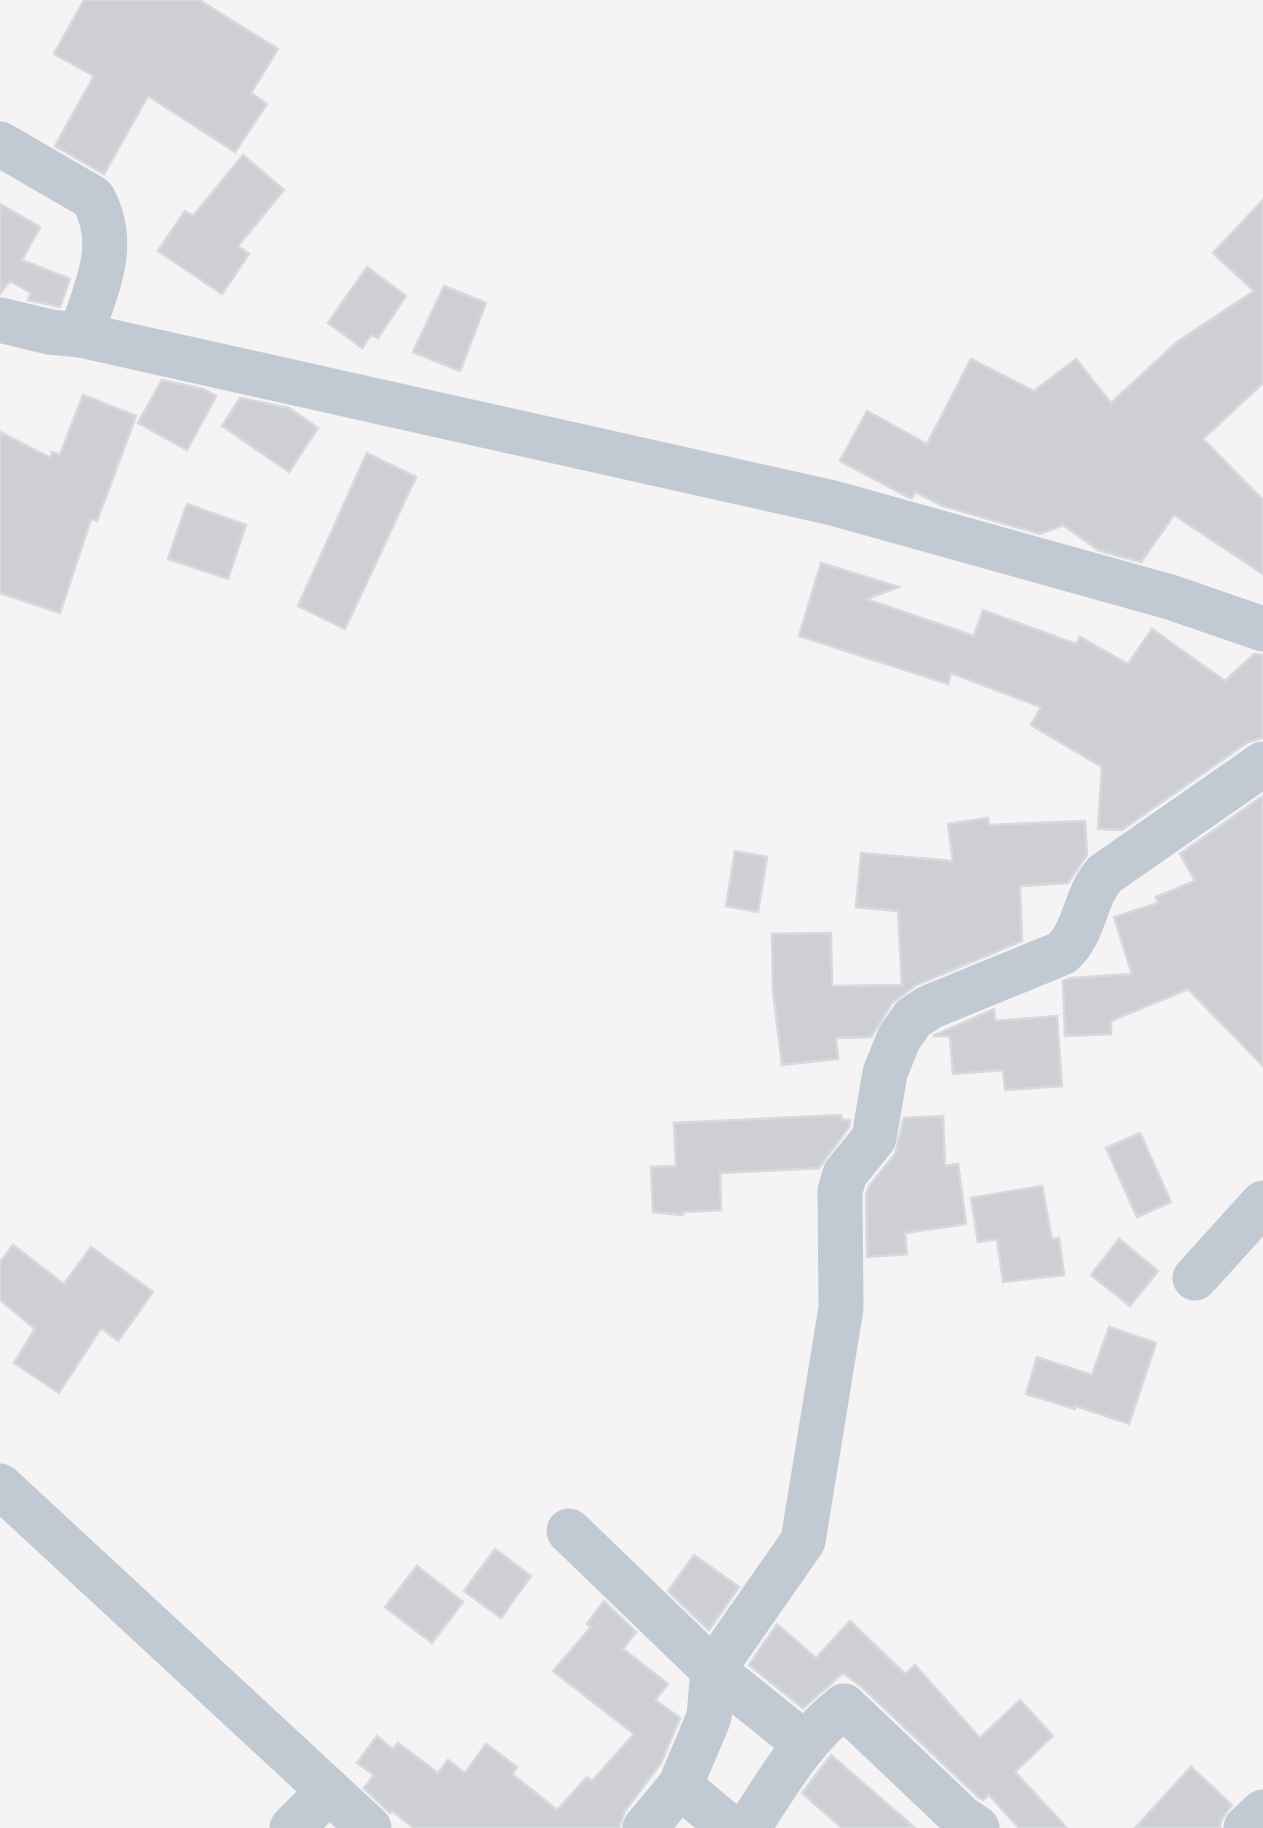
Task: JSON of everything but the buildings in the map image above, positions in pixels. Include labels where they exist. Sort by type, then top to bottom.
[{"type":"street","points":[[0,144],[92,198],[99,210],[108,249],[81,335]]},
{"type":"street","points":[[0,320],[833,503],[1170,597],[1263,630]]},
{"type":"street","points":[[645,1828],[680,1786],[709,1718],[713,1670],[803,1541],[841,1308],[840,1192],[845,1174],[874,1138],[885,1073],[899,1038],[919,1012],[1062,952],[1078,933],[1093,890],[1105,874],[1263,764]]},
{"type":"street","points":[[1194,1278],[1263,1203]]},
{"type":"street","points":[[0,1486],[369,1828]]},
{"type":"street","points":[[569,1531],[713,1670],[804,1743]]},
{"type":"street","points":[[748,1828],[804,1743],[820,1724],[844,1706],[977,1828]]},
{"type":"street","points":[[680,1786],[730,1828]]},
{"type":"street","points":[[292,1828],[329,1791]]},
{"type":"street","points":[[1246,1828],[1263,1812]]}]
